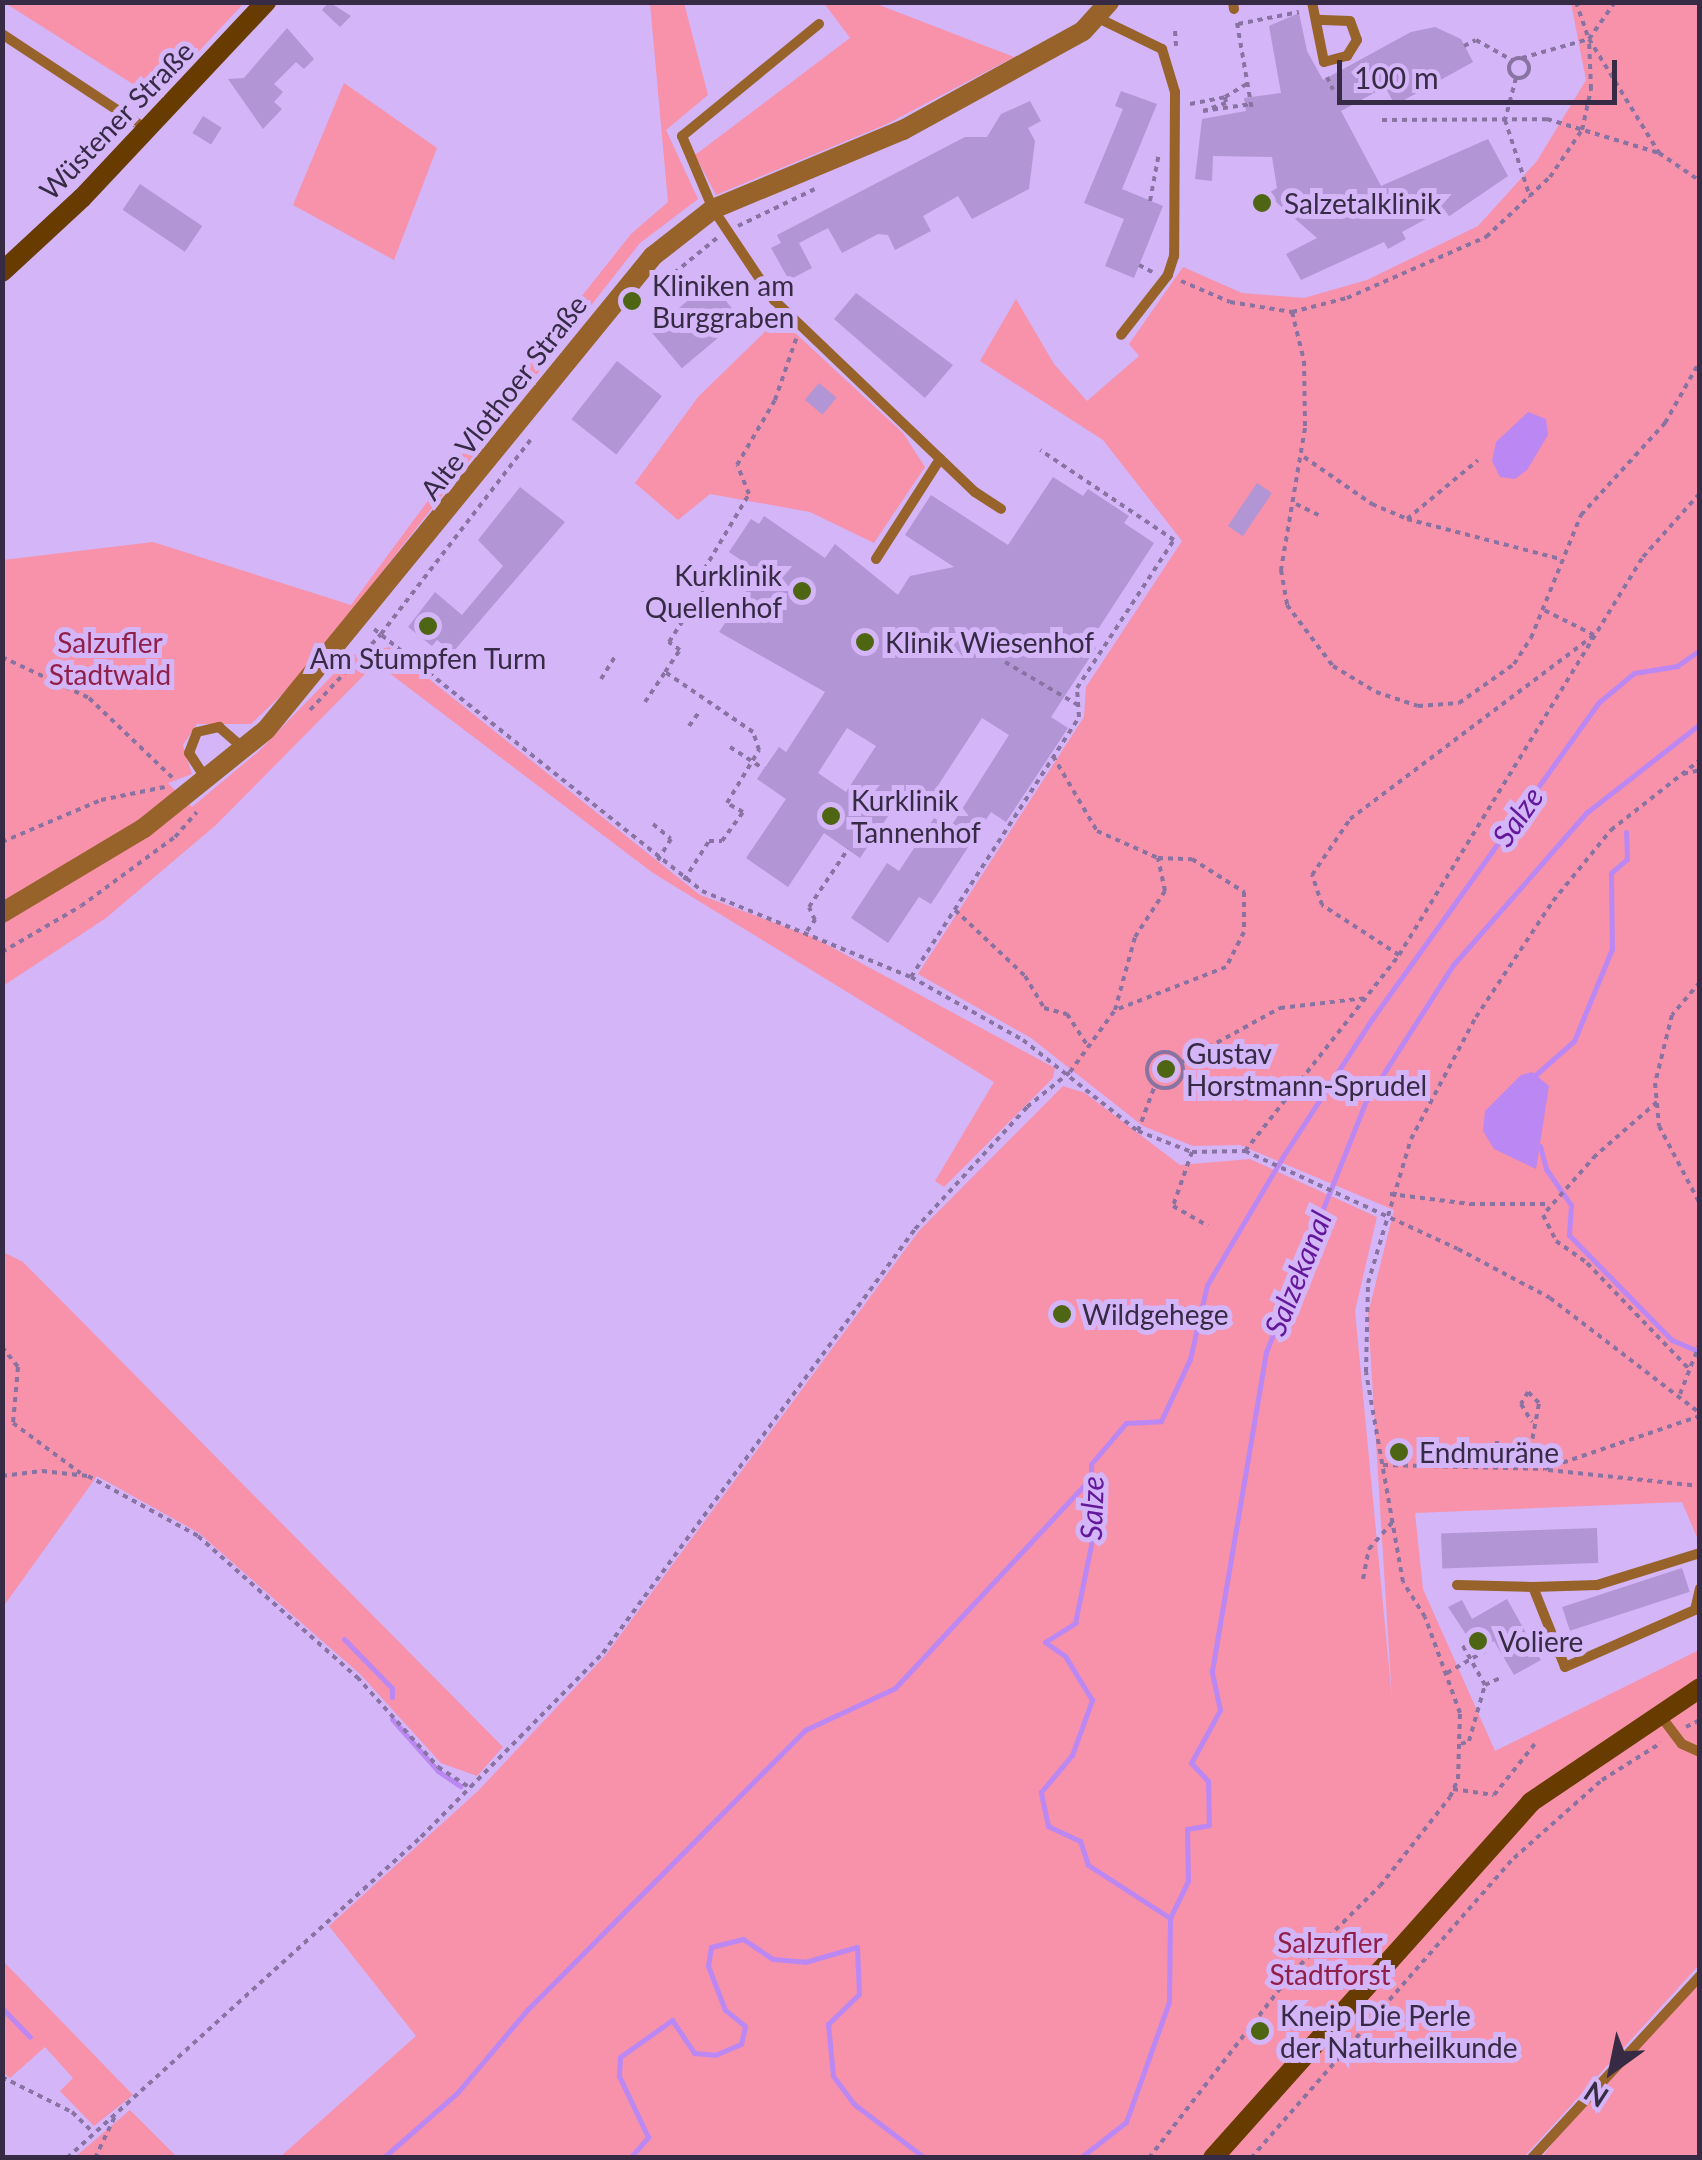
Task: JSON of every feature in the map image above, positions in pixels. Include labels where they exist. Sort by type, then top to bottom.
[{"type":"main road","name":"Wüstener Straße","points":[[2,272],[146,130],[266,2]]},
{"type":"main road","points":[[1213,2158],[1532,1802],[1700,1688]]},
{"type":"street","name":"Alte Vlothoer Straße","points":[[2,913],[144,828],[244,749],[362,619],[616,297],[653,256],[714,210],[903,130],[1103,10]]},
{"type":"lane","points":[[1103,10],[1162,49],[1176,106],[1174,256],[1168,275],[1121,334]]},
{"type":"lane","points":[[1314,10],[1350,21],[1358,40],[1346,56],[1324,62],[1314,10]]},
{"type":"lane","points":[[819,24],[682,136],[714,210],[802,331],[940,460],[1001,509]]},
{"type":"lane","points":[[2,34],[146,130]]},
{"type":"lane","points":[[876,560],[940,460]]},
{"type":"lane","points":[[206,780],[189,753],[197,732],[219,727],[244,749]]},
{"type":"lane","points":[[1457,1585],[1596,1585],[1699,1555]]},
{"type":"lane","points":[[1533,1587],[1565,1666],[1695,1610],[1700,1589]]},
{"type":"lane","points":[[1659,1714],[1673,1735],[1700,1752]]},
{"type":"lane","points":[[1532,2158],[1700,1976]]},
{"type":"path","points":[[1576,2],[1589,39],[1659,153]]},
{"type":"path","points":[[1168,275],[1230,302],[1292,312],[1347,298],[1467,247],[1530,198],[1582,130],[1590,89],[1589,39],[1615,2]]},
{"type":"path","points":[[1225,97],[1226,103],[1203,112],[1252,107],[1233,6]]},
{"type":"path","points":[[1238,24],[1314,10]]},
{"type":"path","points":[[1464,46],[1476,40],[1512,60],[1589,39]]},
{"type":"path","points":[[1516,78],[1528,73],[1522,58]]},
{"type":"path","points":[[1512,60],[1508,68],[1516,78]]},
{"type":"path","points":[[1516,78],[1504,120],[1530,198]]},
{"type":"path","points":[[1176,106],[1225,97],[1248,83]]},
{"type":"path","points":[[1382,120],[1547,119],[1659,153],[1700,181]]},
{"type":"path","points":[[1150,200],[1161,141]]},
{"type":"path","points":[[648,295],[692,252],[833,181]]},
{"type":"path","points":[[1292,312],[1304,361],[1302,456],[1281,570],[1294,622],[1332,666],[1376,692],[1418,706],[1477,695],[1514,664],[1543,610],[1580,515],[1665,423],[1700,361]]},
{"type":"path","points":[[645,702],[680,650],[668,642],[707,583],[699,578],[749,494],[738,466],[775,400],[788,349],[802,331]]},
{"type":"path","points":[[354,663],[381,634],[533,436]]},
{"type":"path","points":[[910,977],[1079,717],[1077,688],[1174,540],[1040,450]]},
{"type":"path","points":[[1302,456],[1372,504],[1407,519],[1562,559]]},
{"type":"path","points":[[1407,519],[1478,460]]},
{"type":"path","points":[[1245,1152],[1399,955],[1643,557],[1700,493]]},
{"type":"path","points":[[1295,504],[1318,515]]},
{"type":"path","points":[[1543,610],[1594,635]]},
{"type":"path","points":[[381,634],[684,880],[910,977],[1070,1072],[1138,1131],[1192,1152],[1245,1152],[1385,1214],[1550,1298],[1700,1414],[1544,1469]]},
{"type":"path","points":[[1399,955],[1322,906],[1312,875],[1350,819],[1594,635]]},
{"type":"path","points":[[601,679],[616,655]]},
{"type":"path","points":[[2,657],[89,698],[180,785],[101,800],[2,842]]},
{"type":"path","points":[[1004,662],[1078,705]]},
{"type":"path","points":[[665,672],[753,732],[759,750],[727,803],[743,812],[722,841],[709,841],[684,880]]},
{"type":"path","points":[[689,726],[700,711]]},
{"type":"path","points":[[730,747],[764,769]]},
{"type":"path","points":[[1053,756],[1097,831],[1158,858],[1192,859],[1244,892],[1244,932],[1226,967],[1115,1010]]},
{"type":"path","points":[[1149,2158],[1243,2033],[1380,1886],[1454,1789],[1462,1744],[1460,1712],[1403,1582],[1363,1315],[1385,1214],[1390,1194],[1450,1063],[1554,901],[1611,830],[1700,760]]},
{"type":"path","points":[[1679,775],[1700,770]]},
{"type":"path","points":[[2,952],[175,838],[203,805]]},
{"type":"path","points":[[653,824],[671,840],[657,861]]},
{"type":"path","points":[[808,931],[814,920],[809,907],[848,849]]},
{"type":"path","points":[[67,2158],[472,1788],[603,1652],[915,1229],[1027,1107],[1070,1072],[1115,1010],[1135,937],[1165,891],[1158,858]]},
{"type":"path","points":[[954,910],[1025,976],[1044,1008],[1068,1014],[1088,1048]]},
{"type":"path","points":[[1700,982],[1672,1015],[1660,1046],[1657,1102],[1659,1126],[1700,1204]]},
{"type":"path","points":[[1155,1085],[1177,1084],[1182,1062],[1280,1008],[1368,998]]},
{"type":"path","points":[[1138,1131],[1155,1085],[1147,1070],[1156,1054],[1168,1052],[1182,1062]]},
{"type":"path","points":[[1657,1102],[1566,1185],[1543,1215],[1556,1241],[1588,1263],[1691,1366]]},
{"type":"path","points":[[1192,1152],[1174,1206],[1208,1226]]},
{"type":"path","points":[[1390,1194],[1470,1204],[1548,1204]]},
{"type":"path","points":[[1679,1396],[1699,1344]]},
{"type":"path","points":[[2,1347],[15,1356],[17,1386],[12,1408],[19,1433],[60,1454],[80,1473],[198,1536],[358,1677],[438,1767],[472,1788]]},
{"type":"path","points":[[1527,1468],[1538,1403],[1528,1392],[1521,1404],[1532,1422]]},
{"type":"path","points":[[1496,1467],[1497,1440]]},
{"type":"path","points":[[1489,1451],[1505,1451]]},
{"type":"path","points":[[1384,1464],[1544,1469],[1700,1486]]},
{"type":"path","points":[[2,1476],[80,1473]]},
{"type":"path","points":[[1363,1579],[1369,1548],[1393,1522]]},
{"type":"path","points":[[1462,1644],[1485,1685],[1469,1740],[1462,1744]]},
{"type":"path","points":[[1446,1674],[1490,1648]]},
{"type":"path","points":[[1485,1685],[1502,1677]]},
{"type":"path","points":[[1251,2158],[1514,1858],[1602,1780],[1700,1720]]},
{"type":"path","points":[[1454,1789],[1494,1795],[1538,1740]]},
{"type":"path","points":[[2,2077],[72,2112],[94,2133]]},
{"type":"path","points":[[95,2158],[115,2116]]},
{"type":"green space","points":[[5,3],[244,3],[155,98]]},
{"type":"green space","name":"Salzufler Stadtwald","points":[[650,3],[684,3],[708,95],[666,130],[698,199],[640,243],[298,679],[251,724],[197,724],[183,745],[192,774],[168,783],[192,807],[259,751],[352,655],[389,647],[700,895],[813,937],[1055,1068],[1053,1078],[944,1187],[935,1181],[994,1082],[653,873],[376,663],[216,825],[106,918],[3,986],[3,560],[153,542],[351,605],[540,349],[631,234],[668,202]]},
{"type":"green space","points":[[824,3],[874,3],[1014,57],[887,124],[716,195],[695,155],[850,38]]},
{"type":"green space","name":"Salzufler Stadtforst","points":[[1571,3],[1699,3],[1699,1542],[1682,1502],[1415,1513],[1423,1589],[1495,1751],[1699,1650],[1699,1965],[1524,2157],[279,2158],[416,2036],[329,1926],[478,1791],[605,1656],[919,1231],[1063,1086],[1085,1093],[1180,1165],[1250,1159],[1377,1217],[1355,1311],[1392,1699],[1368,1314],[1394,1210],[1240,1145],[1193,1146],[1143,1126],[1031,1038],[918,974],[1084,717],[1086,687],[1182,541],[1103,440],[980,361],[1016,299],[1054,364],[1087,401],[1139,356],[1129,344],[1183,267],[1242,293],[1304,298],[1367,280],[1478,226],[1537,161],[1586,80]]},
{"type":"green space","points":[[344,83],[437,148],[394,260],[293,205]]},
{"type":"green space","points":[[779,318],[903,433],[925,467],[874,543],[810,512],[710,494],[678,520],[635,483],[698,397]]},
{"type":"green space","points":[[3,1252],[23,1262],[503,1747],[477,1776],[441,1763],[360,1674],[199,1533],[97,1476],[3,1607]]},
{"type":"green space","points":[[2,1960],[133,2095],[94,2126],[60,2091],[73,2078],[45,2047],[10,2078],[3,2072]]},
{"type":"green space","points":[[1699,1983],[1699,2157],[1541,2158],[1584,2103]]},
{"type":"green space","points":[[130,2110],[177,2157],[75,2157]]},
{"type":"shaded area","points":[[1528,412],[1546,419],[1548,435],[1527,470],[1515,479],[1500,477],[1492,461],[1496,442]]},
{"type":"shaded area","points":[[1532,1072],[1549,1086],[1536,1169],[1494,1149],[1483,1131],[1485,1111],[1521,1075]]},
{"type":"building","points":[[329,2],[351,16],[340,27],[322,10]]},
{"type":"building","points":[[1299,13],[1307,51],[1323,80],[1411,32],[1435,27],[1461,39],[1473,62],[1395,105],[1385,87],[1341,111],[1381,186],[1488,139],[1508,176],[1448,217],[1444,209],[1402,232],[1406,239],[1388,249],[1384,242],[1301,280],[1286,254],[1317,238],[1267,194],[1277,188],[1272,157],[1213,156],[1212,181],[1195,179],[1202,119],[1246,111],[1244,98],[1281,93],[1269,26]]},
{"type":"building","points":[[287,28],[314,59],[304,69],[296,62],[274,84],[283,92],[274,102],[282,109],[263,129],[228,79],[244,78]]},
{"type":"building","points":[[1121,91],[1157,104],[1122,189],[1163,206],[1134,278],[1105,266],[1124,219],[1084,203],[1123,109],[1115,106]]},
{"type":"building","points":[[1030,101],[1041,121],[1028,128],[1035,141],[1029,189],[972,219],[958,196],[923,216],[931,231],[895,250],[888,235],[878,234],[842,253],[828,228],[799,243],[812,268],[789,280],[771,248],[781,243],[777,235],[965,137],[987,137],[1001,114]]},
{"type":"building","points":[[203,116],[222,128],[211,145],[192,133]]},
{"type":"building","points":[[140,184],[202,226],[185,252],[123,210]]},
{"type":"building","points":[[710,282],[741,319],[682,368],[651,331]]},
{"type":"building","points":[[856,293],[953,365],[925,398],[834,319]]},
{"type":"building","points":[[617,361],[662,396],[616,454],[571,419]]},
{"type":"building","points":[[819,383],[837,398],[822,415],[805,400]]},
{"type":"building","points":[[1053,477],[1083,496],[1088,489],[1129,516],[1124,523],[1154,543],[1089,643],[1096,648],[1051,717],[1068,728],[1006,822],[991,812],[931,904],[919,897],[888,943],[851,918],[887,863],[899,871],[934,818],[950,828],[1009,735],[982,718],[922,810],[901,797],[860,858],[824,833],[788,887],[746,858],[786,799],[757,779],[779,747],[786,752],[825,692],[719,632],[759,572],[729,552],[751,519],[759,524],[764,516],[825,558],[835,544],[898,595],[910,576],[954,567],[905,535],[931,495],[1008,545]],"holes":[[[847,728],[876,746],[846,792],[818,773]]]},
{"type":"building","points":[[1257,483],[1272,493],[1243,536],[1228,526]]},
{"type":"building","points":[[520,487],[565,522],[453,652],[437,640],[432,646],[408,627],[435,592],[462,615],[503,566],[478,540]]},
{"type":"building","points":[[1597,1528],[1598,1563],[1442,1568],[1441,1533]]},
{"type":"building","points":[[1682,1568],[1690,1592],[1570,1631],[1562,1607]]},
{"type":"building","points":[[1507,1599],[1541,1660],[1514,1675],[1494,1641],[1477,1651],[1448,1607],[1462,1600],[1472,1619]]},
{"type":"waterway","name":"Salze","points":[[1080,2158],[1126,2122],[1169,2002],[1170,1918],[1088,1865],[1080,1841],[1048,1826],[1041,1792],[1072,1755],[1092,1700],[1065,1656],[1045,1642],[1075,1623],[1091,1545],[1091,1464],[1126,1423],[1161,1421],[1190,1359],[1207,1285],[1282,1158],[1372,1019],[1598,703],[1634,673],[1677,666],[1700,650]]},
{"type":"waterway","name":"Salzekanal","points":[[1170,1918],[1188,1881],[1187,1829],[1209,1825],[1208,1781],[1191,1763],[1220,1710],[1212,1671],[1266,1352],[1366,1101],[1453,965],[1586,813],[1700,724]]},
{"type":"waterway","points":[[1532,1078],[1574,1041],[1612,949],[1611,873],[1627,859],[1626,832]]},
{"type":"waterway","points":[[1540,1146],[1546,1169],[1571,1205],[1569,1235],[1672,1340],[1700,1352]]},
{"type":"waterway","points":[[383,2158],[457,2093],[528,2009],[805,1730],[895,1688],[1088,1481]]},
{"type":"waterway","points":[[344,1639],[392,1688],[392,1697]]},
{"type":"waterway","points":[[392,1719],[438,1771],[460,1786]]},
{"type":"waterway","name":"Salze","points":[[630,2158],[648,2137],[619,2076],[620,2057],[672,2020],[694,2053],[715,2055],[741,2044],[745,2026],[725,2010],[708,1966],[711,1947],[743,1939],[773,1959],[805,1962],[857,1947],[859,1994],[828,2024],[833,2076],[854,2104],[925,2158]]},
{"type":"waterway","points":[[2,2008],[30,2037]]},
{"type":"place","name":"Salzetalklinik","points":[[1262,203]]},
{"type":"place","name":"Kliniken am Burggraben","points":[[632,301]]},
{"type":"place","name":"Kurklinik Quellenhof","points":[[802,591]]},
{"type":"place","name":"Am Stumpfen Turm","points":[[428,626]]},
{"type":"place","name":"Klinik Wiesenhof","points":[[865,642]]},
{"type":"place","name":"Kurklinik Tannenhof","points":[[831,816]]},
{"type":"place","name":"Gustav Horstmann-Sprudel","points":[[1166,1069]]},
{"type":"place","name":"Wildgehege","points":[[1062,1314]]},
{"type":"place","name":"Endmuräne","points":[[1399,1452]]},
{"type":"place","name":"Voliere","points":[[1478,1641]]},
{"type":"place","name":"Kneip Die Perle der Naturheilkunde","points":[[1260,2031]]}]
